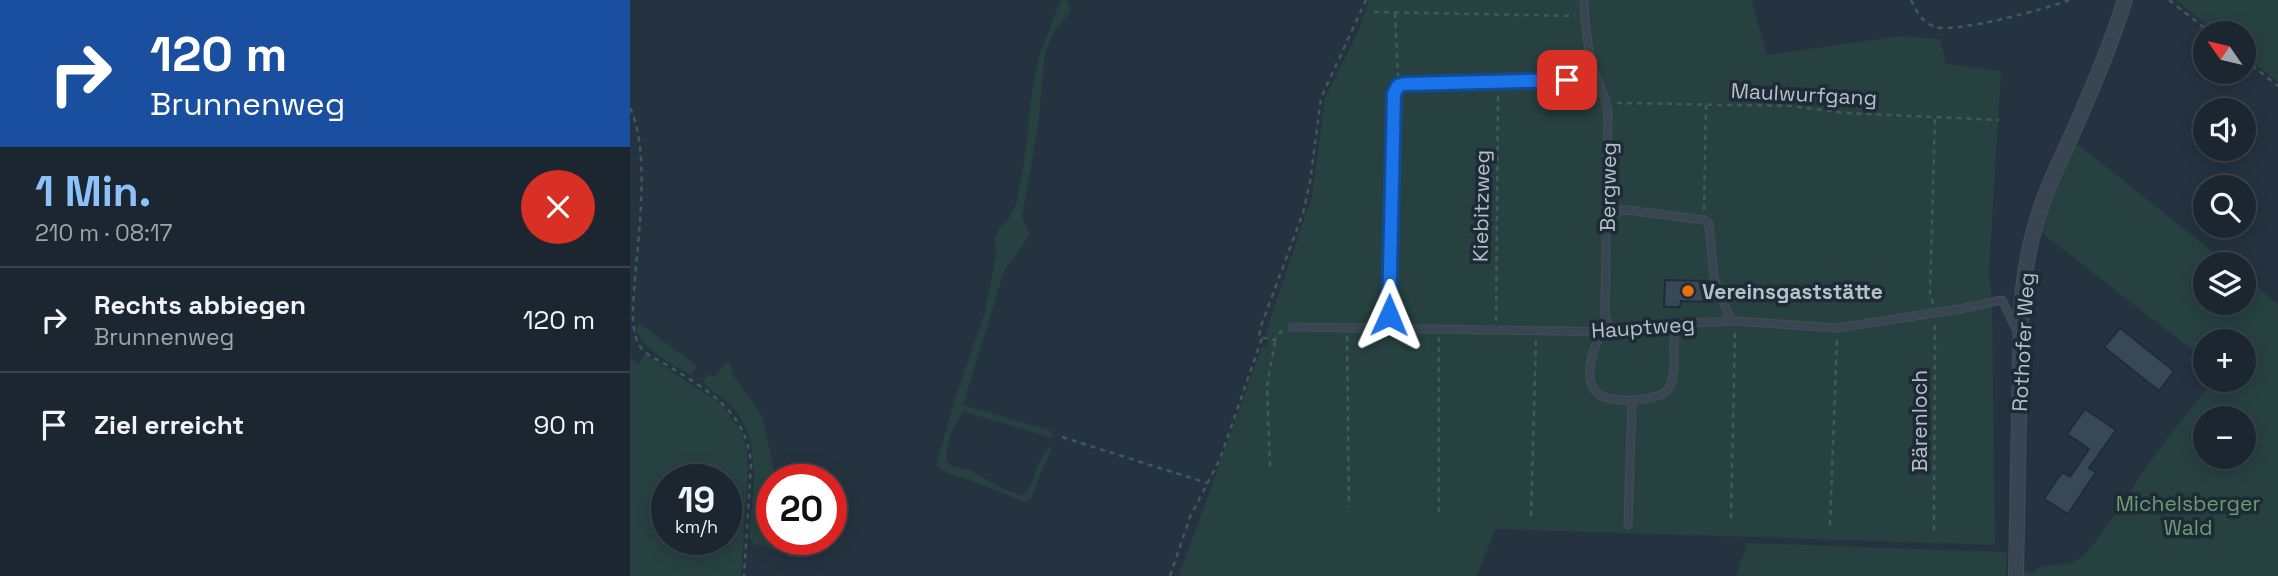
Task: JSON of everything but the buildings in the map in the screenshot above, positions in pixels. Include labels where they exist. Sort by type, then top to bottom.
[{"type":"street","name":"Rothofer Weg","points":[[2017,576],[2020,337],[2025,266],[2041,207],[2054,172],[2114,34],[2125,0]]},
{"type":"lane","name":"Bergweg","points":[[1584,0],[1589,50],[1607,102],[1605,314],[1608,325],[1616,332]]},
{"type":"lane","points":[[1398,329],[1389,315],[1394,94],[1398,86],[1590,80],[1599,82]]},
{"type":"lane","points":[[1607,221],[1619,211],[1627,210],[1703,220],[1709,224],[1714,278],[1733,321]]},
{"type":"lane","name":"Hauptweg","points":[[1292,327],[1348,330],[1616,332],[1733,321],[1837,328],[2002,300],[2020,337]]},
{"type":"lane","points":[[1603,332],[1594,350],[1592,385],[1597,393],[1605,397],[1632,400],[1658,397],[1668,389],[1673,373],[1674,338],[1678,326]]},
{"type":"lane","points":[[1628,525],[1632,400]]},
{"type":"path","points":[[1276,339],[1259,337],[1261,326],[1305,203],[1321,98],[1366,0]]},
{"type":"path","points":[[1911,0],[1921,19],[1934,27],[1946,29],[2015,16],[2069,0]]},
{"type":"path","points":[[2169,0],[2196,21]]},
{"type":"path","points":[[1374,12],[1585,16]]},
{"type":"path","points":[[1395,13],[1398,86]]},
{"type":"path","points":[[2256,69],[2278,86]]},
{"type":"path","name":"Kiebitzweg","points":[[1495,331],[1498,82]]},
{"type":"path","name":"Maulwurfgang","points":[[1607,102],[1790,106],[1846,113],[1999,121]]},
{"type":"path","points":[[1703,220],[1706,104]]},
{"type":"path","points":[[630,108],[638,132],[640,152],[639,228],[632,313],[635,337],[641,349],[721,401],[740,423],[750,448],[751,464],[744,576]]},
{"type":"path","name":"Bärenloch","points":[[1934,530],[1935,312],[1930,294],[1935,116]]},
{"type":"path","points":[[1731,518],[1733,321]]},
{"type":"path","points":[[1270,466],[1267,386],[1276,339],[1281,331],[1292,327]]},
{"type":"path","points":[[1830,526],[1837,328]]},
{"type":"path","points":[[1348,330],[1349,507]]},
{"type":"path","points":[[1439,331],[1439,513]]},
{"type":"path","points":[[1531,516],[1536,331]]},
{"type":"path","points":[[1170,576],[1190,517],[1220,459],[1262,338]]},
{"type":"path","points":[[1062,437],[1207,483]]},
{"type":"green space","points":[[1061,0],[1067,0],[1071,11],[1055,30],[1045,53],[1038,126],[1022,217],[1029,233],[1003,274],[963,405],[1049,430],[1055,436],[1050,437],[964,412],[953,430],[947,453],[949,465],[972,471],[1005,490],[1023,496],[1031,485],[1041,458],[1050,446],[1051,452],[1032,497],[1025,502],[944,472],[936,466],[954,401],[985,312],[996,256],[994,240],[1016,204],[1039,56]]},
{"type":"green space","points":[[1369,0],[1752,0],[1767,55],[1900,36],[1940,39],[1946,64],[2001,71],[1989,271],[1992,301],[1995,545],[1495,529],[1477,576],[1179,576],[1262,347],[1268,347],[1266,332],[1312,196],[1325,98],[1358,32]]},
{"type":"green space","points":[[2176,0],[2278,0],[2278,82],[2256,65],[2256,21],[2202,21]]},
{"type":"green space","name":"Michelsberger Wald","points":[[2075,142],[2213,252],[2193,252],[2193,315],[2256,315],[2256,286],[2278,304],[2278,576],[2020,576],[2024,570],[2033,573],[2044,566],[2072,562],[2086,553],[2159,449],[2193,407],[2193,469],[2256,469],[2256,406],[2194,406],[2205,392],[2256,392],[2256,329],[2193,329],[2193,351],[2042,233],[2042,219]]},
{"type":"green space","points":[[639,323],[697,366],[691,375],[646,345],[636,330]]},
{"type":"green space","points":[[645,354],[721,404],[740,430],[747,450],[748,469],[741,576],[630,576],[630,358],[639,364]]},
{"type":"green space","points":[[727,362],[731,363],[732,374],[762,416],[773,464],[756,464],[756,546],[749,537],[754,466],[752,448],[740,416],[728,402],[703,382],[708,374],[716,375]]},
{"type":"green space","points":[[1748,543],[2007,552],[2006,576],[1736,576]]},
{"type":"place","name":"Vereinsgaststätte","points":[[1688,291]]},
{"type":"route","points":[[1389,315],[1394,94],[1398,86],[1567,80]]}]
